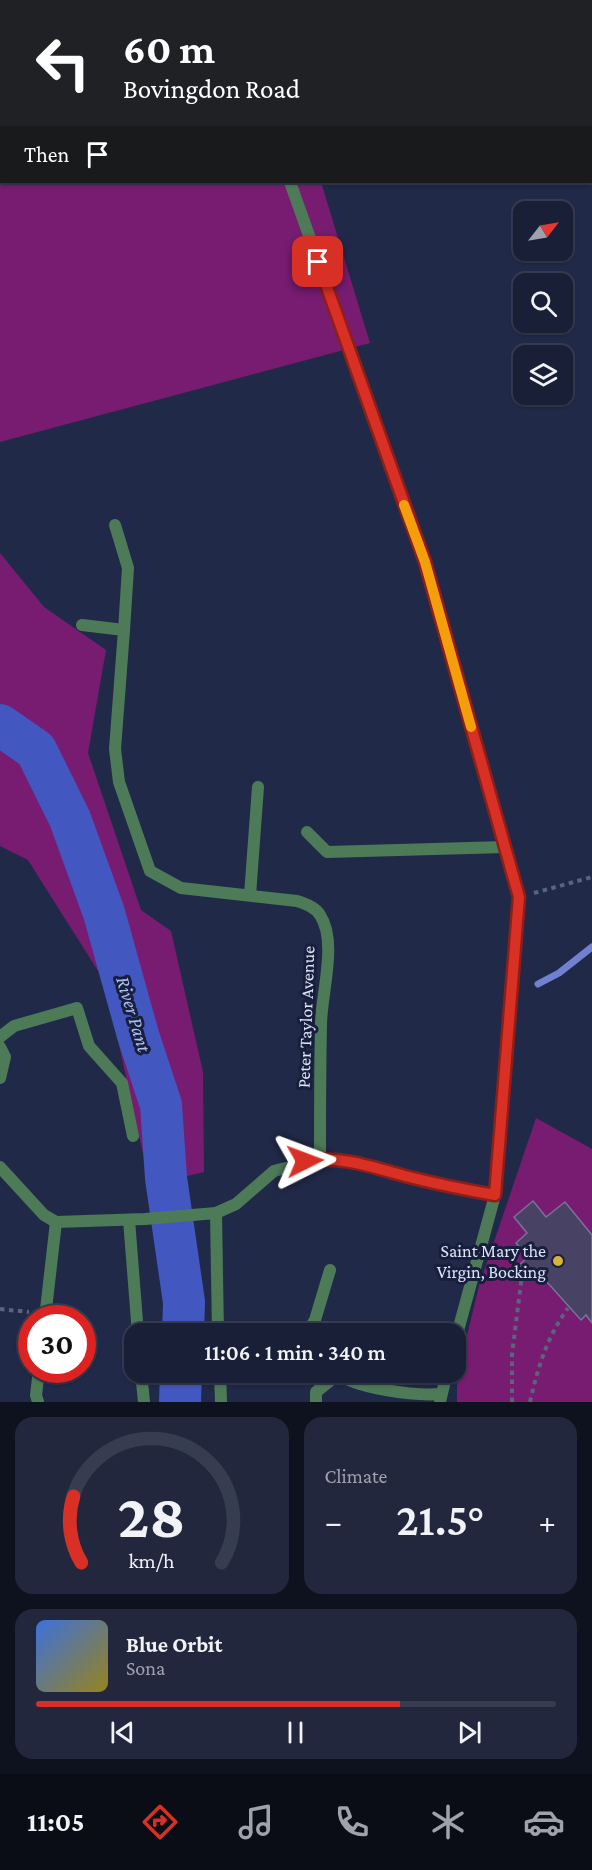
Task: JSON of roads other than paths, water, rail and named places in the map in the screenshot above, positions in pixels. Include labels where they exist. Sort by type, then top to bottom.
[{"type":"street","points":[[290,183],[425,562],[519,897],[495,1195],[460,1323]]},
{"type":"street","name":"Peter Taylor Avenue","points":[[115,525],[128,568],[115,749],[119,782],[150,871],[181,888],[297,901],[310,905],[320,915],[327,935],[327,978],[321,1021],[320,1159]]},
{"type":"street","points":[[82,625],[124,630]]},
{"type":"street","points":[[250,895],[258,787]]},
{"type":"street","points":[[307,832],[327,852],[505,847]]},
{"type":"street","points":[[0,1037],[14,1026],[77,1008],[89,1046],[122,1083],[133,1136]]},
{"type":"street","points":[[0,1047],[5,1057],[0,1078]]},
{"type":"street","points":[[0,1167],[44,1215],[56,1222],[129,1220],[216,1213],[236,1204],[274,1171],[320,1159],[351,1161],[411,1178],[495,1195]]},
{"type":"street","points":[[216,1213],[218,1323]]},
{"type":"street","points":[[129,1220],[137,1323]]},
{"type":"street","points":[[46,1305],[56,1222]]},
{"type":"street","points":[[313,1323],[330,1270]]},
{"type":"street","points":[[37,1383],[38,1402]]},
{"type":"street","points":[[142,1383],[144,1402]]},
{"type":"street","points":[[220,1383],[221,1402]]},
{"type":"street","points":[[316,1402],[315,1392],[326,1383]]},
{"type":"street","points":[[354,1383],[440,1398],[444,1383]]},
{"type":"waterway","name":"River Pant","points":[[0,725],[36,750],[70,819],[104,913],[138,1035],[161,1105],[166,1178],[184,1302],[183,1323]]},
{"type":"waterway","points":[[538,984],[559,973],[592,947]]},
{"type":"waterway","name":"River Pant","points":[[180,1402],[181,1383]]},
{"type":"place","name":"Saint Mary the Virgin, Bocking","points":[[558,1261]]}]
